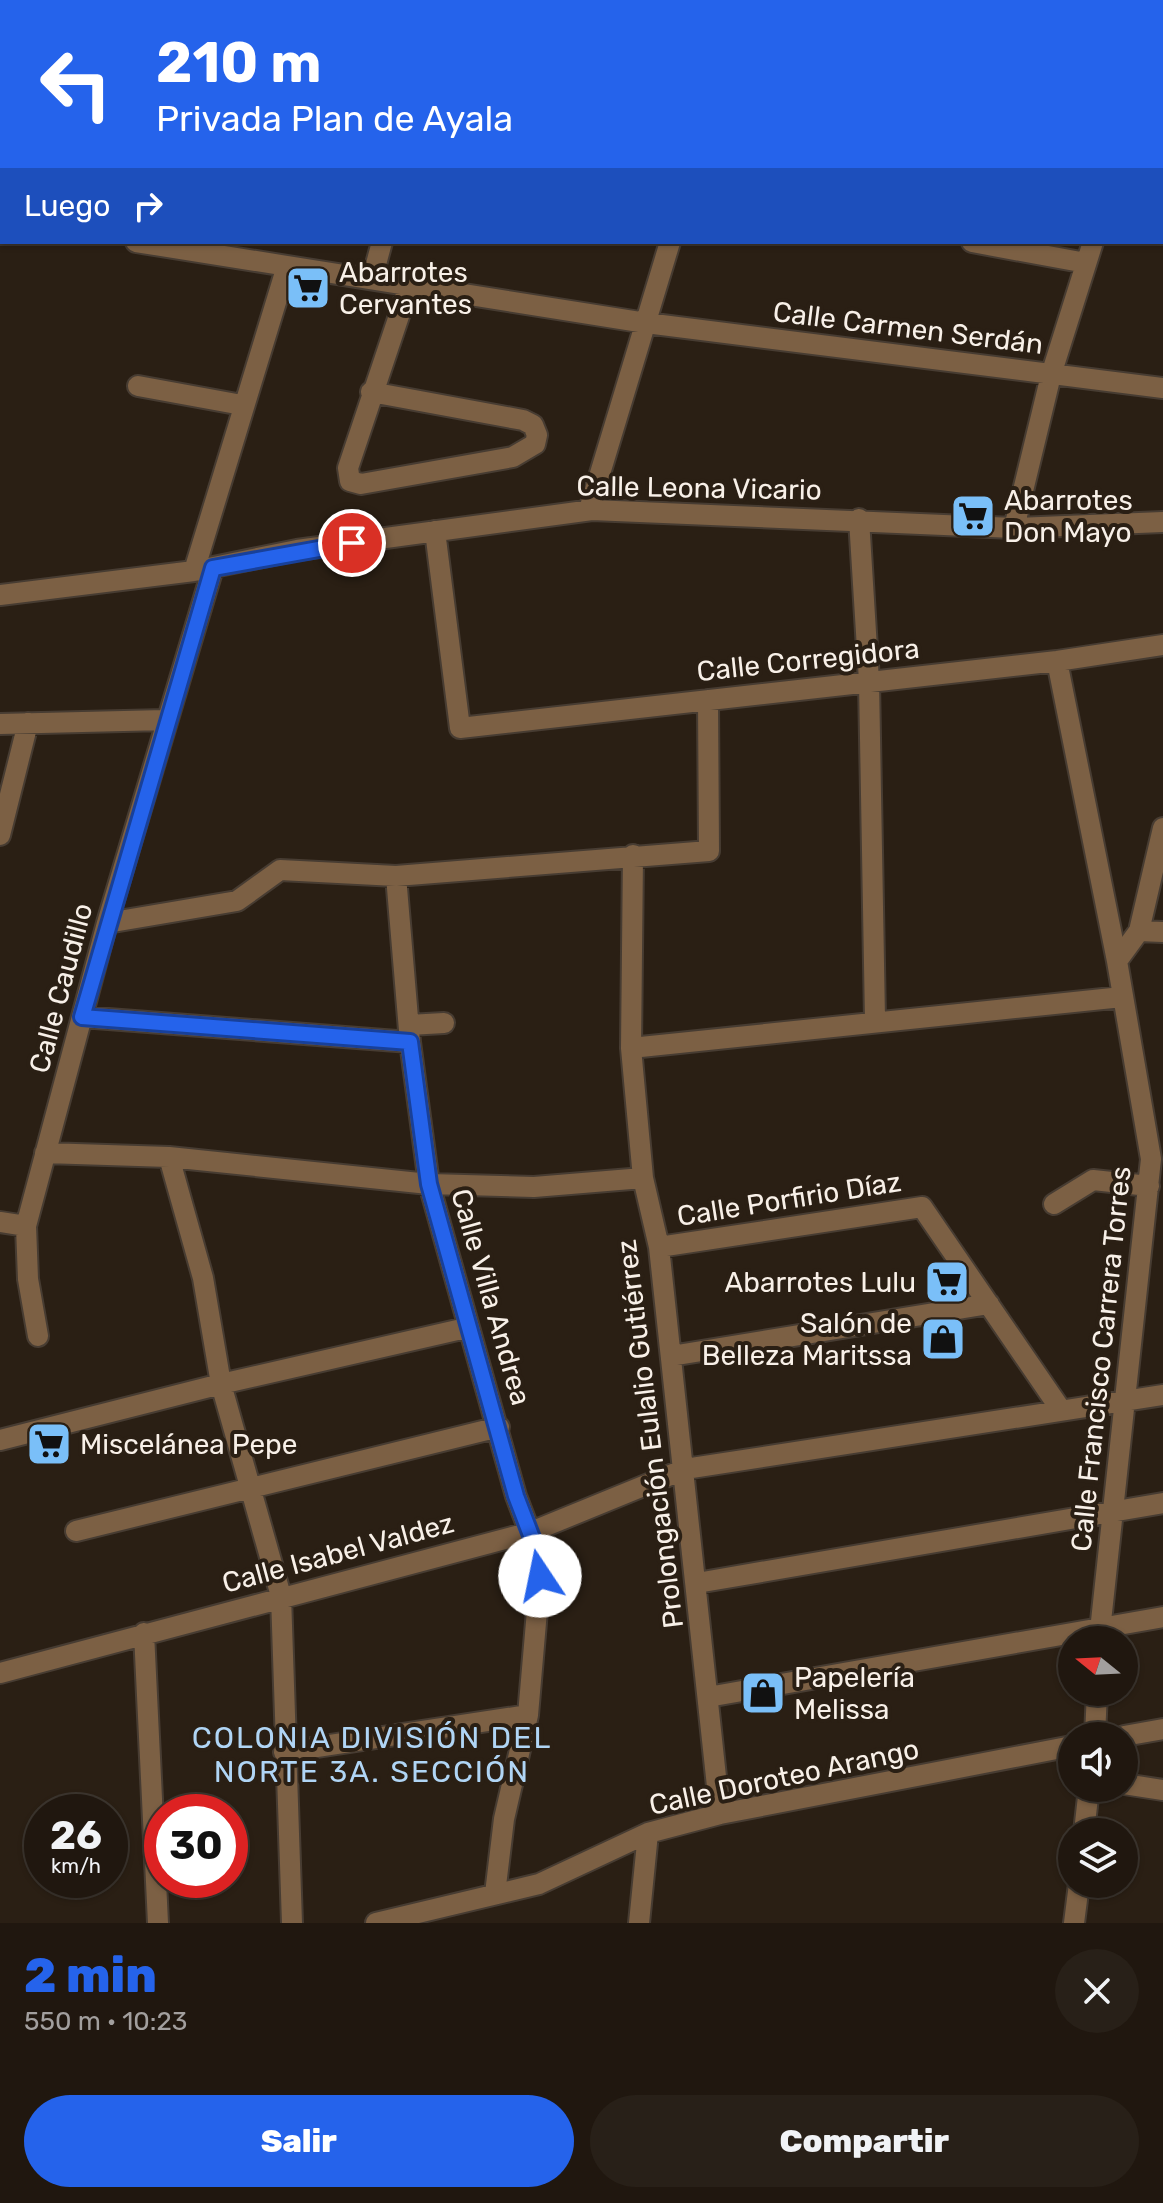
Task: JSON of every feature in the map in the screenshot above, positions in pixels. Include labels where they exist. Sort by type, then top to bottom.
[{"type":"street","name":"Calle Carmen Serdán","points":[[149,244],[646,323],[1163,388]]},
{"type":"street","points":[[372,279],[381,244]]},
{"type":"street","points":[[589,510],[669,244]]},
{"type":"street","points":[[983,244],[1086,263]]},
{"type":"street","points":[[1014,528],[1051,375],[1092,244]]},
{"type":"street","name":"Calle Caudillo","points":[[38,1336],[28,1279],[26,1226],[165,720],[242,405],[287,266]]},
{"type":"street","points":[[371,392],[523,420],[533,425],[537,435],[535,444],[513,457],[361,484],[350,481],[348,468],[371,392],[409,286]]},
{"type":"street","points":[[138,386],[242,405]]},
{"type":"street","name":"Calle Leona Vicario","points":[[0,595],[203,570],[297,550],[589,510],[859,519],[1014,528],[1163,522]]},
{"type":"street","points":[[859,519],[869,681],[875,1020]]},
{"type":"street","name":"Calle Corregidora","points":[[435,531],[460,728],[1057,661],[1163,645]]},
{"type":"street","name":"Calle Francisco Carrera Torres","points":[[1057,661],[1117,961],[1154,1173],[1100,1626]]},
{"type":"street","points":[[107,923],[237,901],[280,870],[396,876],[709,851],[708,700]]},
{"type":"street","points":[[0,724],[165,720]]},
{"type":"street","points":[[0,835],[28,723]]},
{"type":"street","points":[[1117,961],[1139,931],[1163,828]]},
{"type":"street","name":"Prolongación Eulalio Gutiérrez","points":[[633,855],[631,1048],[643,1178],[659,1247],[685,1469],[720,1814]]},
{"type":"street","name":"Calle Villa Andrea","points":[[396,876],[410,1034],[429,1184],[466,1328],[499,1427],[516,1496],[531,1532],[540,1576],[528,1715],[504,1819],[495,1894]]},
{"type":"street","points":[[1139,931],[1163,932]]},
{"type":"street","points":[[631,1048],[875,1020],[1122,997]]},
{"type":"street","points":[[82,1017],[410,1034],[444,1023]]},
{"type":"street","points":[[45,1153],[169,1157],[429,1184],[534,1187],[643,1178]]},
{"type":"street","points":[[169,1157],[203,1278],[221,1384],[281,1596],[292,1923]]},
{"type":"street","points":[[1054,1204],[1093,1180],[1154,1173]]},
{"type":"street","name":"Calle Porfirio Díaz","points":[[659,1247],[922,1207],[1061,1410]]},
{"type":"street","points":[[0,1222],[26,1226]]},
{"type":"street","points":[[671,1356],[989,1304]]},
{"type":"street","points":[[0,1440],[221,1384],[466,1328]]},
{"type":"street","name":"Calle Isabel Valdez","points":[[0,1673],[531,1532],[685,1469],[1163,1395]]},
{"type":"street","points":[[76,1531],[499,1427]]},
{"type":"street","points":[[697,1583],[1163,1503]]},
{"type":"street","points":[[1129,1626],[1163,1617]]},
{"type":"street","points":[[144,1633],[158,1923]]},
{"type":"street","points":[[708,1697],[1058,1641]]},
{"type":"street","points":[[284,1752],[528,1715]]},
{"type":"street","points":[[1138,1733],[1163,1729]]},
{"type":"street","name":"Calle Doroteo Arango","points":[[376,1923],[539,1884],[648,1833],[720,1814],[1058,1749]]},
{"type":"street","points":[[1138,1786],[1163,1790]]},
{"type":"street","points":[[639,1923],[648,1833]]},
{"type":"street","points":[[1074,1923],[1077,1898]]},
{"type":"place","name":"Abarrotes Cervantes","points":[[308,288]]},
{"type":"place","name":"Abarrotes Don Mayo","points":[[973,516]]},
{"type":"place","name":"Abarrotes Lulu","points":[[947,1282]]},
{"type":"place","name":"Salón de Belleza Maritssa","points":[[943,1339]]},
{"type":"place","name":"Miscelánea Pepe","points":[[49,1444]]},
{"type":"place","name":"Papelería Melissa","points":[[763,1693]]},
{"type":"district","name":"COLONIA DIVISIÓN DEL NORTE 3A. SECCIÓN","points":[[372,1755]]},
{"type":"route","points":[[352,543],[297,550],[213,568],[165,720],[82,1017],[410,1042],[429,1184],[466,1328],[499,1427],[516,1496],[537,1551],[540,1576]]}]
